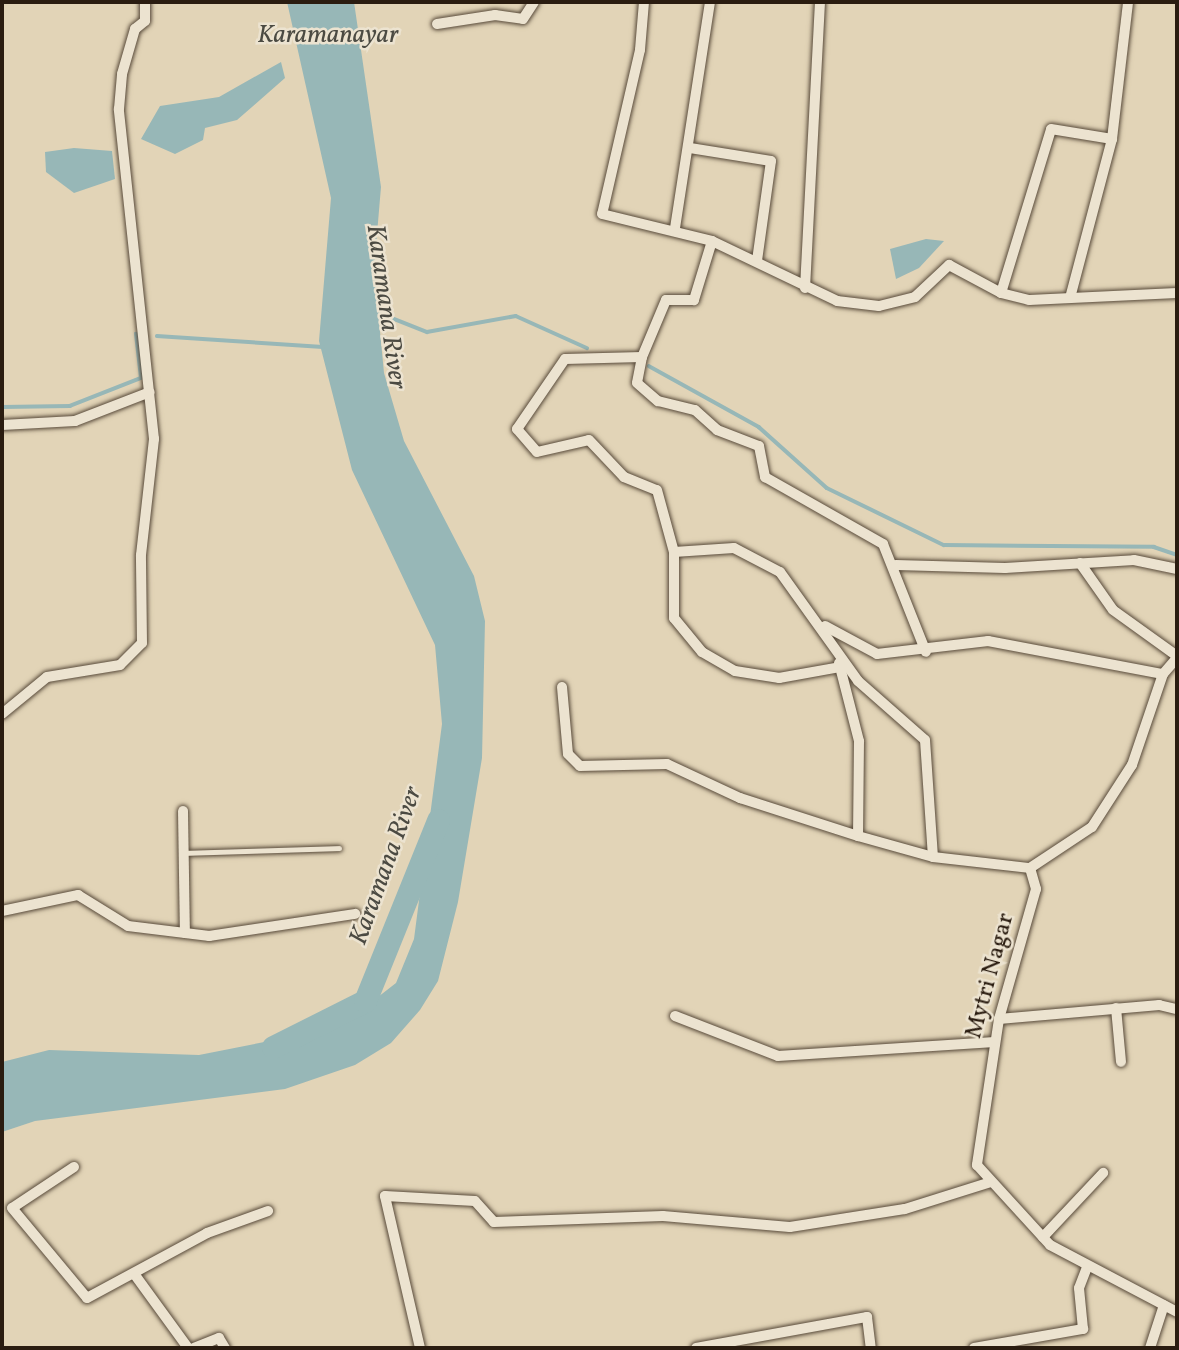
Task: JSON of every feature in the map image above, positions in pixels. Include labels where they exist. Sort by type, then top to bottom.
[{"type":"street","points":[[2,715],[47,677],[120,665],[142,643],[141,555],[154,468],[150,392],[119,109],[122,74],[135,30],[145,21],[145,2]]},
{"type":"street","points":[[438,24],[495,15],[523,19],[534,2]]},
{"type":"street","points":[[644,2],[640,50],[602,214],[676,228],[712,241],[837,302],[879,306],[915,297],[949,265],[1001,293],[1070,298],[1177,293]]},
{"type":"street","points":[[676,228],[710,2]]},
{"type":"street","points":[[805,288],[820,2]]},
{"type":"street","points":[[1070,298],[1112,139],[1128,2]]},
{"type":"street","points":[[1001,293],[1051,129],[1112,139]]},
{"type":"street","points":[[690,148],[771,161],[757,261]]},
{"type":"street","points":[[712,241],[694,300],[666,300],[642,357],[637,383],[647,393],[759,446],[765,477],[861,527],[896,565],[926,652]]},
{"type":"street","points":[[642,357],[565,359],[517,429],[537,452],[589,440],[624,477],[657,489],[674,552],[674,618],[702,652],[735,671],[779,678],[841,667]]},
{"type":"street","points":[[2,425],[75,421],[150,392]]},
{"type":"street","points":[[674,552],[734,548],[780,572],[823,624],[858,681],[925,740],[933,857]]},
{"type":"street","points":[[896,565],[1134,561],[1177,569]]},
{"type":"street","points":[[562,687],[568,754],[580,766],[667,764],[740,799],[858,836],[933,857],[1030,868],[1092,827],[1132,765],[1163,674],[1177,657],[1121,618],[1080,563]]},
{"type":"street","points":[[823,624],[877,654],[926,652],[988,641],[1163,674]]},
{"type":"street","points":[[823,624],[841,667],[859,741],[858,836]]},
{"type":"street","points":[[183,811],[186,933]]},
{"type":"street","name":"Mytri Nagar","points":[[991,1182],[977,1165],[984,1097],[999,1019],[1036,889],[1030,868]]},
{"type":"street","points":[[2,911],[78,895],[128,926],[186,933],[265,931],[355,914]]},
{"type":"street","points":[[999,1019],[1116,1008],[1177,1009]]},
{"type":"street","points":[[1116,1008],[1121,1062]]},
{"type":"street","points":[[675,1016],[778,1056],[995,1042]]},
{"type":"street","points":[[74,1167],[12,1208],[87,1298],[135,1275],[207,1233],[268,1211]]},
{"type":"street","points":[[1043,1237],[1103,1173]]},
{"type":"street","points":[[420,1348],[385,1196],[475,1201],[494,1222],[663,1216],[790,1227],[905,1209],[991,1182],[1043,1237],[1087,1267],[1177,1312]]},
{"type":"street","points":[[974,1348],[1083,1329],[1079,1288],[1087,1267]]},
{"type":"street","points":[[135,1275],[156,1311],[188,1348]]},
{"type":"street","points":[[1150,1348],[1164,1304]]},
{"type":"street","points":[[700,1348],[867,1317],[871,1348]]},
{"type":"street","points":[[194,1348],[219,1338],[225,1348]]},
{"type":"lane","points":[[184,853],[339,848]]},
{"type":"water","name":"Karamanayar","points":[[287,2],[354,2],[381,187],[374,269],[384,373],[404,441],[474,576],[485,621],[482,758],[458,902],[438,981],[420,1010],[391,1043],[355,1065],[285,1089],[35,1121],[2,1132],[2,1062],[49,1050],[199,1055],[290,1037],[351,1018],[396,983],[414,939],[442,724],[435,645],[352,470],[319,341],[331,198]]},
{"type":"water","points":[[281,62],[285,78],[237,120],[205,128],[203,140],[175,154],[141,139],[160,106],[219,97]]},
{"type":"water","points":[[74,148],[112,151],[115,179],[74,193],[46,172],[45,152]]},
{"type":"water","points":[[926,239],[944,241],[919,268],[896,279],[890,249]]},
{"type":"waterway","points":[[374,311],[427,332],[516,316],[587,348]]},
{"type":"waterway","points":[[2,407],[70,406],[141,378],[136,334]]},
{"type":"waterway","points":[[157,336],[323,347]]},
{"type":"waterway","points":[[649,366],[759,427],[827,488],[944,545],[1154,547],[1177,555]]},
{"type":"waterway","name":"Karamana River","points":[[273,1047],[365,1001],[438,820]]}]
